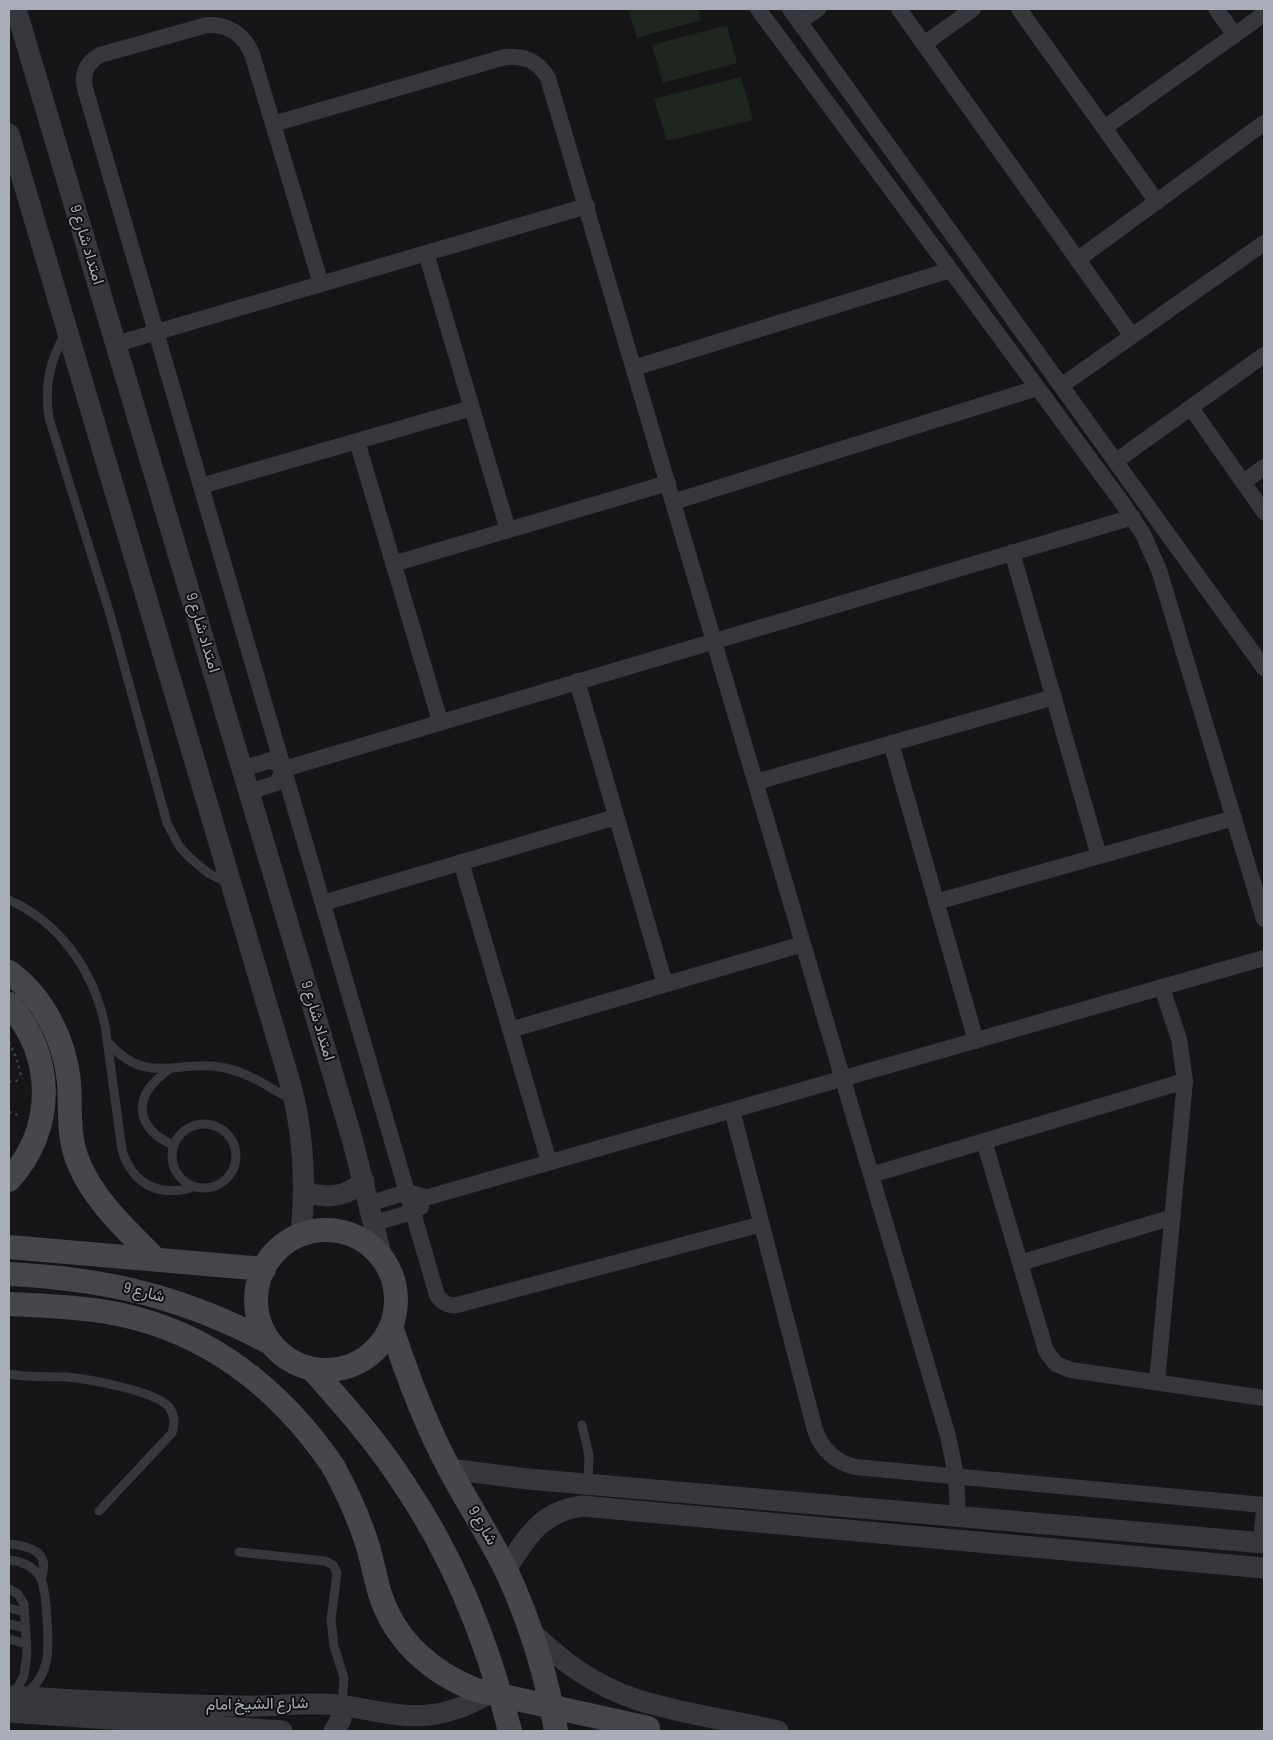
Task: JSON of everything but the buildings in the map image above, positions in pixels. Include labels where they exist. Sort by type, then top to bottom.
[{"type":"main road","points":[[9,972],[25,986],[47,1014],[62,1047],[69,1082],[70,1132],[78,1163],[85,1177],[102,1204],[154,1258]]},
{"type":"main road","points":[[9,1004],[26,1026],[34,1041],[41,1065],[45,1090],[41,1122],[36,1137],[21,1166],[9,1180]]},
{"type":"main road","points":[[323,1230],[345,1233],[366,1242],[382,1258],[393,1279],[395,1291],[392,1326],[379,1347],[360,1362],[336,1370],[312,1369],[290,1360],[272,1344],[261,1324],[257,1308],[257,1291],[264,1269],[275,1252],[283,1245],[301,1235],[323,1230]]},
{"type":"main road","name":"شارع 9","points":[[9,1247],[154,1258],[222,1267],[264,1269]]},
{"type":"main road","name":"شارع 9","points":[[9,1274],[90,1282],[122,1287],[153,1295],[214,1315],[272,1344]]},
{"type":"main road","points":[[9,1304],[72,1308],[120,1314],[166,1328],[189,1338],[232,1362],[270,1392],[304,1427],[333,1466],[361,1525],[381,1597],[388,1613],[406,1642],[430,1666],[460,1684],[476,1690],[654,1730]]},
{"type":"main road","name":"شارع 9","points":[[392,1326],[417,1399],[449,1469],[506,1570],[530,1630],[547,1689],[556,1731]]},
{"type":"main road","points":[[312,1369],[360,1423],[382,1452],[440,1543],[471,1609],[498,1686],[510,1731]]},
{"type":"street","name":"امتداد شارع 9","points":[[16,9],[364,1181],[382,1258]]},
{"type":"street","points":[[758,9],[1133,517],[1159,570],[1264,919]]},
{"type":"street","points":[[818,9],[794,15],[1264,668]]},
{"type":"street","points":[[899,9],[1132,336]]},
{"type":"street","points":[[924,44],[973,9]]},
{"type":"street","points":[[1019,9],[1157,202]]},
{"type":"street","points":[[1216,9],[1235,35]]},
{"type":"street","points":[[1104,128],[1264,14]]},
{"type":"street","points":[[321,284],[249,46],[238,34],[224,26],[207,26],[106,53],[94,58],[86,68],[84,86],[437,1295],[443,1302],[452,1306],[762,1224]]},
{"type":"street","points":[[273,124],[505,57],[527,58],[540,66],[548,78],[948,1436],[956,1475],[958,1516]]},
{"type":"street","points":[[1077,260],[1264,124]]},
{"type":"street","points":[[9,134],[12,166],[67,331],[295,1102],[302,1146],[304,1191],[301,1235]]},
{"type":"street","points":[[116,344],[587,206]]},
{"type":"street","points":[[1061,386],[1264,243]]},
{"type":"street","points":[[426,253],[508,530]]},
{"type":"street","points":[[634,368],[950,270]]},
{"type":"street","points":[[1116,461],[1264,355]]},
{"type":"street","points":[[673,502],[1036,388]]},
{"type":"street","points":[[201,486],[472,408]]},
{"type":"street","points":[[1191,408],[1264,512]]},
{"type":"street","points":[[357,441],[440,722]]},
{"type":"street","points":[[1244,482],[1264,468]]},
{"type":"street","points":[[394,564],[668,484]]},
{"type":"street","points":[[249,792],[277,783],[284,769],[1133,517]]},
{"type":"street","points":[[1012,552],[1099,856]]},
{"type":"street","points":[[577,681],[665,984]]},
{"type":"street","points":[[756,782],[1054,697]]},
{"type":"street","points":[[891,743],[976,1041]]},
{"type":"street","points":[[242,769],[272,760],[284,769]]},
{"type":"street","points":[[323,903],[616,817]]},
{"type":"street","points":[[936,902],[1234,818]]},
{"type":"street","points":[[461,862],[548,1162]]},
{"type":"street","points":[[510,1030],[803,944]]},
{"type":"street","points":[[372,1214],[408,1193],[417,1194],[425,1198],[1264,958]]},
{"type":"street","points":[[1157,1382],[1185,1081],[1179,1039],[1162,988]]},
{"type":"street","points":[[871,1175],[1185,1081]]},
{"type":"street","points":[[732,1110],[815,1430],[823,1448],[837,1460],[855,1467],[1264,1505]]},
{"type":"street","points":[[984,1141],[1046,1351],[1056,1364],[1071,1370],[1264,1398]]},
{"type":"street","points":[[304,1191],[322,1196],[340,1195],[349,1192],[364,1181]]},
{"type":"street","points":[[372,1214],[413,1212],[421,1206],[425,1198]]},
{"type":"street","points":[[1020,1263],[1172,1217]]},
{"type":"street","points":[[449,1469],[674,1492],[1263,1543],[1264,1510]]},
{"type":"street","points":[[672,1514],[674,1492]]},
{"type":"street","points":[[506,1570],[531,1533],[545,1519],[563,1510],[582,1506],[1264,1568]]},
{"type":"street","points":[[530,1630],[549,1649],[571,1666],[618,1692],[666,1708],[778,1731]]},
{"type":"street","name":"شارع الشيخ امام","points":[[13,1700],[168,1705],[342,1705],[402,1715],[428,1715],[465,1706],[498,1686]]},
{"type":"street","points":[[618,1692],[619,1731]]},
{"type":"street","name":"شارع الشيخ امام","points":[[13,1700],[107,1725],[282,1731]]},
{"type":"street","points":[[334,1731],[341,1719],[342,1705]]},
{"type":"lane","points":[[67,331],[56,351],[48,372],[46,388],[48,418],[108,605],[142,727],[162,810],[172,834],[188,856],[208,873],[232,884]]},
{"type":"lane","points":[[9,900],[40,918],[64,940],[74,952],[97,994],[108,1041],[122,1150],[128,1166],[138,1178],[145,1184],[161,1190],[177,1191],[193,1187],[210,1188],[225,1181],[234,1168],[236,1160],[233,1143],[229,1136],[216,1126],[199,1125],[184,1132],[174,1145],[172,1153],[175,1170],[186,1183],[193,1187]]},
{"type":"lane","points":[[108,1041],[114,1049],[130,1061],[148,1068],[168,1070],[202,1066],[228,1069],[252,1078],[295,1102]]},
{"type":"lane","points":[[168,1070],[147,1091],[143,1113],[152,1133],[165,1142],[174,1145]]},
{"type":"lane","points":[[9,1374],[69,1377],[115,1385],[155,1398],[169,1407],[174,1417],[172,1433],[99,1511]]},
{"type":"lane","points":[[582,1426],[589,1454],[588,1484]]},
{"type":"lane","points":[[9,1544],[26,1546],[39,1554],[44,1569],[41,1579]]},
{"type":"lane","points":[[239,1552],[326,1561],[335,1569],[337,1577],[331,1620],[334,1646],[344,1678],[342,1705]]},
{"type":"lane","points":[[9,1560],[26,1564],[35,1570],[41,1579],[44,1590],[48,1655],[40,1678],[35,1685],[13,1700]]},
{"type":"lane","points":[[9,1589],[20,1597],[24,1604],[26,1628],[27,1660],[24,1676],[13,1700]]},
{"type":"lane","points":[[9,1608],[25,1612]]},
{"type":"lane","points":[[9,1624],[26,1628]]},
{"type":"lane","points":[[9,1640],[26,1644]]},
{"type":"path","points":[[9,1042],[20,1068],[22,1086]]},
{"type":"path","points":[[9,1082],[22,1080]]},
{"type":"path","points":[[20,1121],[22,1110]]},
{"type":"path","points":[[9,1112],[21,1116]]},
{"type":"shaded area","points":[[628,9],[698,9],[701,20],[637,38]]},
{"type":"shaded area","points":[[727,25],[737,63],[663,83],[652,45]]},
{"type":"shaded area","points":[[741,77],[753,120],[667,141],[654,99]]}]
